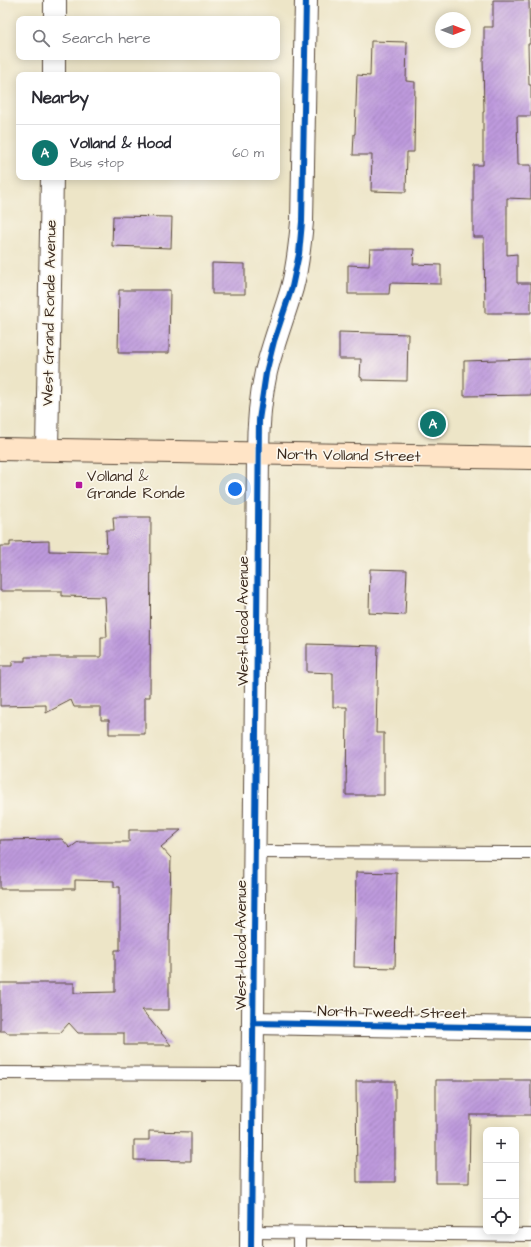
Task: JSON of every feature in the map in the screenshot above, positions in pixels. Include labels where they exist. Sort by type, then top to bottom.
[{"type":"main road","name":"North Volland Street","points":[[0,448],[531,458]]},
{"type":"street","points":[[55,0],[55,16]]},
{"type":"street","name":"West Hood Avenue","points":[[251,1239],[259,420],[266,373],[274,341],[292,287],[300,241],[302,222],[306,0]]},
{"type":"street","points":[[54,60],[54,72]]},
{"type":"street","name":"West Grand Ronde Avenue","points":[[47,449],[52,180]]},
{"type":"street","name":"North Tweedt Street","points":[[253,1023],[531,1028]]},
{"type":"lane","points":[[254,852],[531,853]]},
{"type":"lane","points":[[0,1073],[253,1074]]},
{"type":"lane","points":[[299,1233],[299,1247]]},
{"type":"lane","points":[[251,1239],[299,1233],[531,1235]]},
{"type":"building","points":[[493,0],[529,0],[530,44],[528,44],[529,85],[531,85],[531,116],[517,116],[518,165],[531,165],[531,199],[507,198],[507,255],[517,254],[517,283],[531,283],[531,313],[485,313],[484,237],[473,237],[473,165],[483,165],[484,27],[493,27]]},
{"type":"building","points":[[371,41],[407,42],[406,81],[415,82],[414,152],[407,152],[406,192],[371,191],[372,155],[353,155],[357,75],[370,76]]},
{"type":"building","points":[[113,216],[172,217],[171,248],[112,246]]},
{"type":"building","points":[[370,249],[414,249],[413,264],[441,265],[441,284],[390,283],[389,294],[348,294],[348,265],[369,266]]},
{"type":"building","points":[[212,263],[245,264],[245,294],[212,294]]},
{"type":"building","points":[[119,290],[170,290],[169,353],[118,353]]},
{"type":"building","points":[[339,332],[408,334],[407,381],[362,380],[360,377],[361,359],[339,359]]},
{"type":"building","points":[[531,359],[531,395],[464,396],[464,361]]},
{"type":"building","points":[[113,517],[151,517],[150,697],[145,697],[145,734],[109,734],[109,720],[101,720],[101,707],[74,707],[71,700],[46,713],[46,705],[0,706],[0,666],[12,666],[12,661],[25,661],[25,657],[101,657],[101,637],[107,637],[105,597],[62,596],[62,591],[0,591],[0,546],[10,546],[10,542],[49,541],[49,551],[107,552],[106,530],[114,530]]},
{"type":"building","points":[[370,569],[407,570],[405,615],[369,613]]},
{"type":"building","points":[[307,644],[378,646],[376,733],[384,733],[384,795],[346,795],[347,707],[333,707],[333,673],[307,672]]},
{"type":"building","points":[[129,830],[181,830],[161,847],[171,858],[169,1010],[142,1010],[171,1045],[124,1045],[124,1033],[78,1033],[69,1023],[60,1033],[7,1033],[6,1031],[0,1031],[0,983],[74,983],[74,993],[115,992],[115,950],[120,950],[120,887],[114,887],[114,881],[75,880],[75,889],[0,889],[0,840],[62,839],[70,848],[78,842],[129,842]]},
{"type":"building","points":[[356,872],[397,873],[395,968],[354,967]]},
{"type":"building","points":[[436,1080],[531,1080],[531,1115],[470,1115],[469,1183],[436,1183]]},
{"type":"building","points":[[356,1081],[395,1081],[395,1182],[357,1182]]},
{"type":"building","points":[[149,1131],[191,1132],[191,1161],[134,1160],[134,1140],[149,1140]]},
{"type":"cycle path","points":[[251,1247],[259,420],[266,373],[274,341],[292,287],[299,254],[302,222],[306,0]]},
{"type":"cycle path","points":[[253,1023],[531,1028]]},
{"type":"place","name":"Volland & Hood","points":[[433,424]]},
{"type":"place","name":"Volland & Grande Ronde","points":[[79,485]]}]
